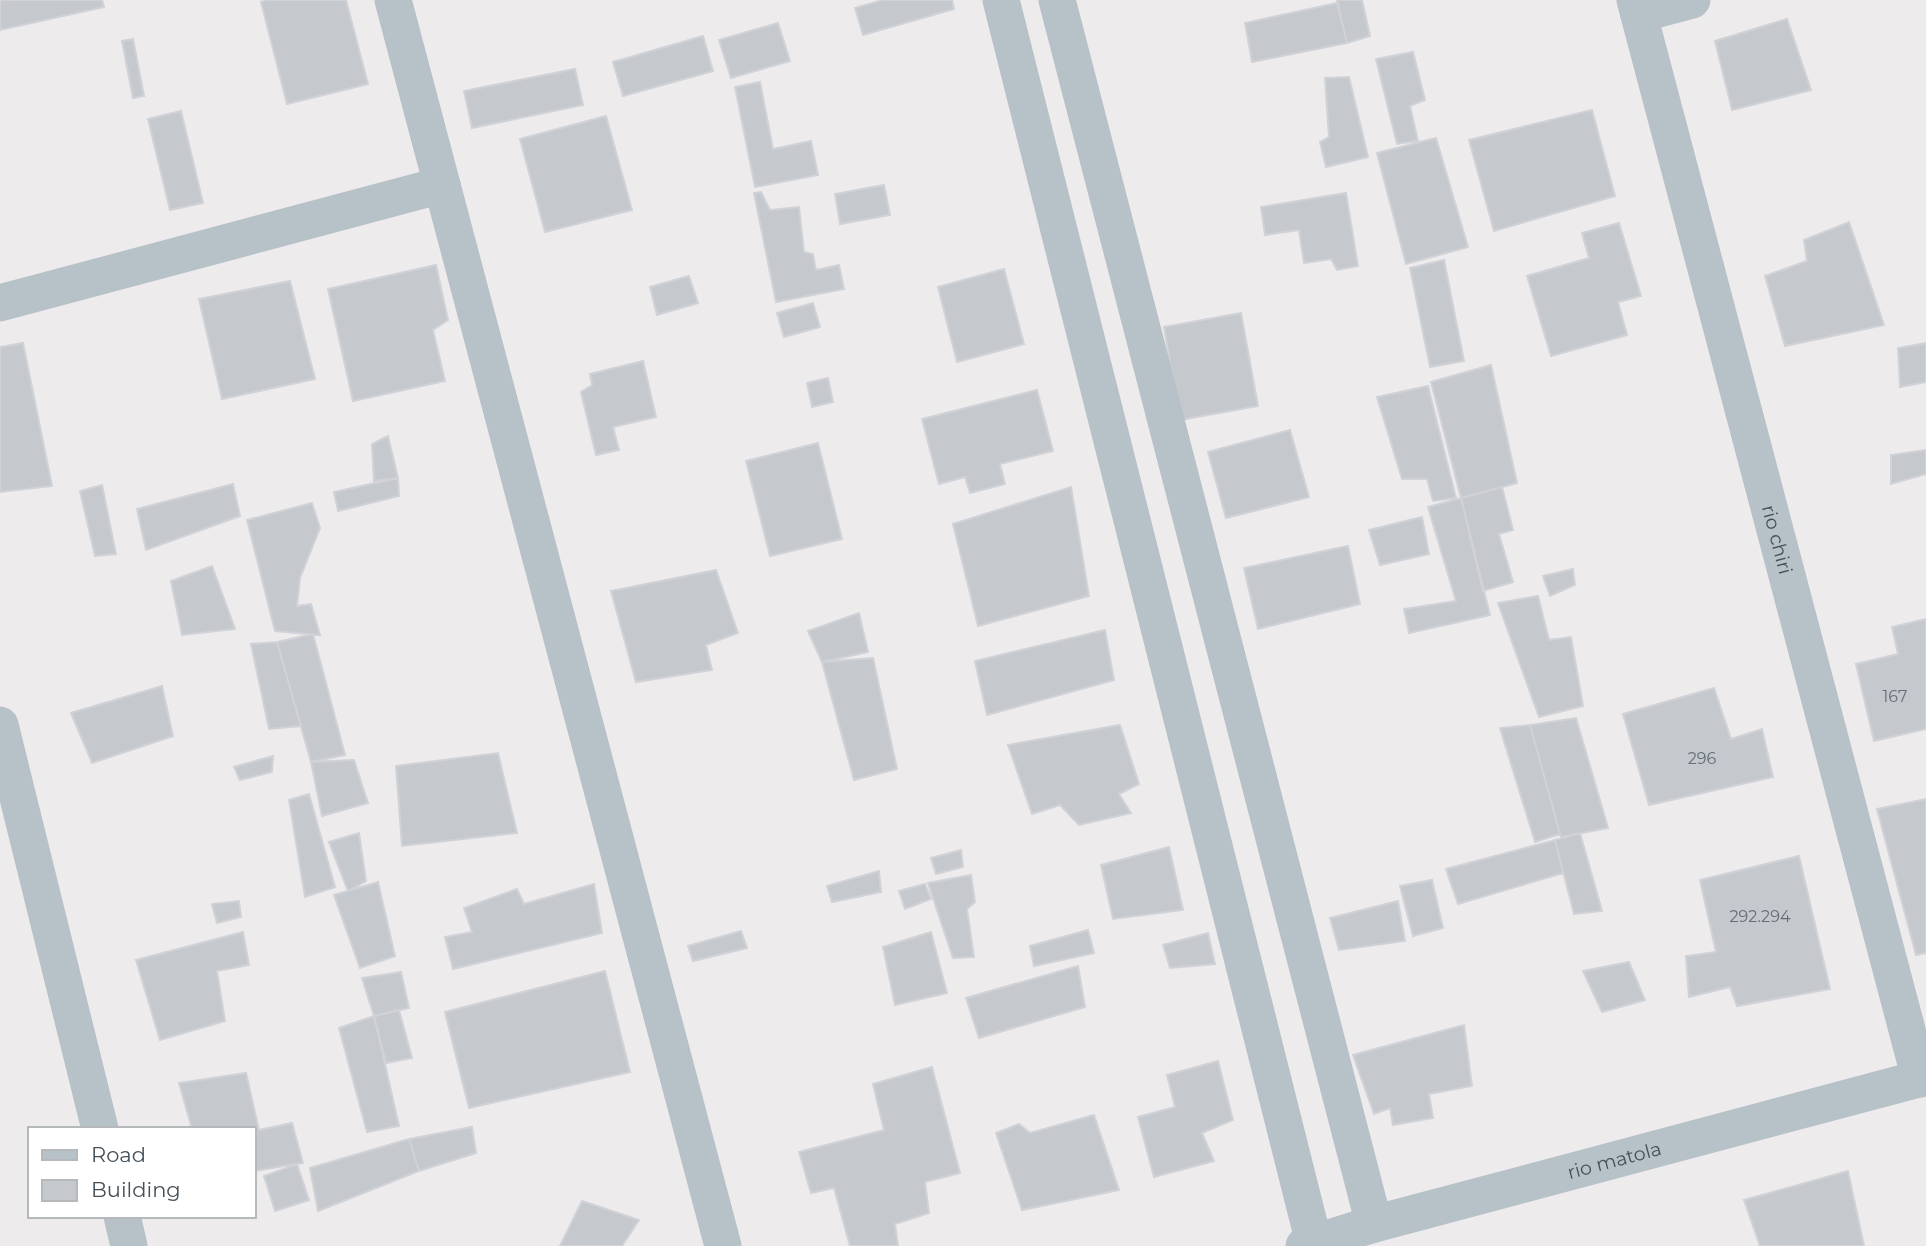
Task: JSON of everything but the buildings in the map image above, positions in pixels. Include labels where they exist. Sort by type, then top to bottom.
[{"type":"street","points":[[393,0],[723,1246]]},
{"type":"street","points":[[1001,0],[1309,1245]]},
{"type":"street","points":[[1058,0],[1374,1224]]},
{"type":"street","points":[[1637,7],[1692,0]]},
{"type":"street","name":"rio chiri","points":[[1637,7],[1923,1078]]},
{"type":"street","points":[[0,303],[442,185]]},
{"type":"street","points":[[0,725],[100,1127]]},
{"type":"street","name":"rio matola","points":[[1309,1245],[1374,1224],[1923,1078]]},
{"type":"street","points":[[122,1218],[129,1246]]}]
